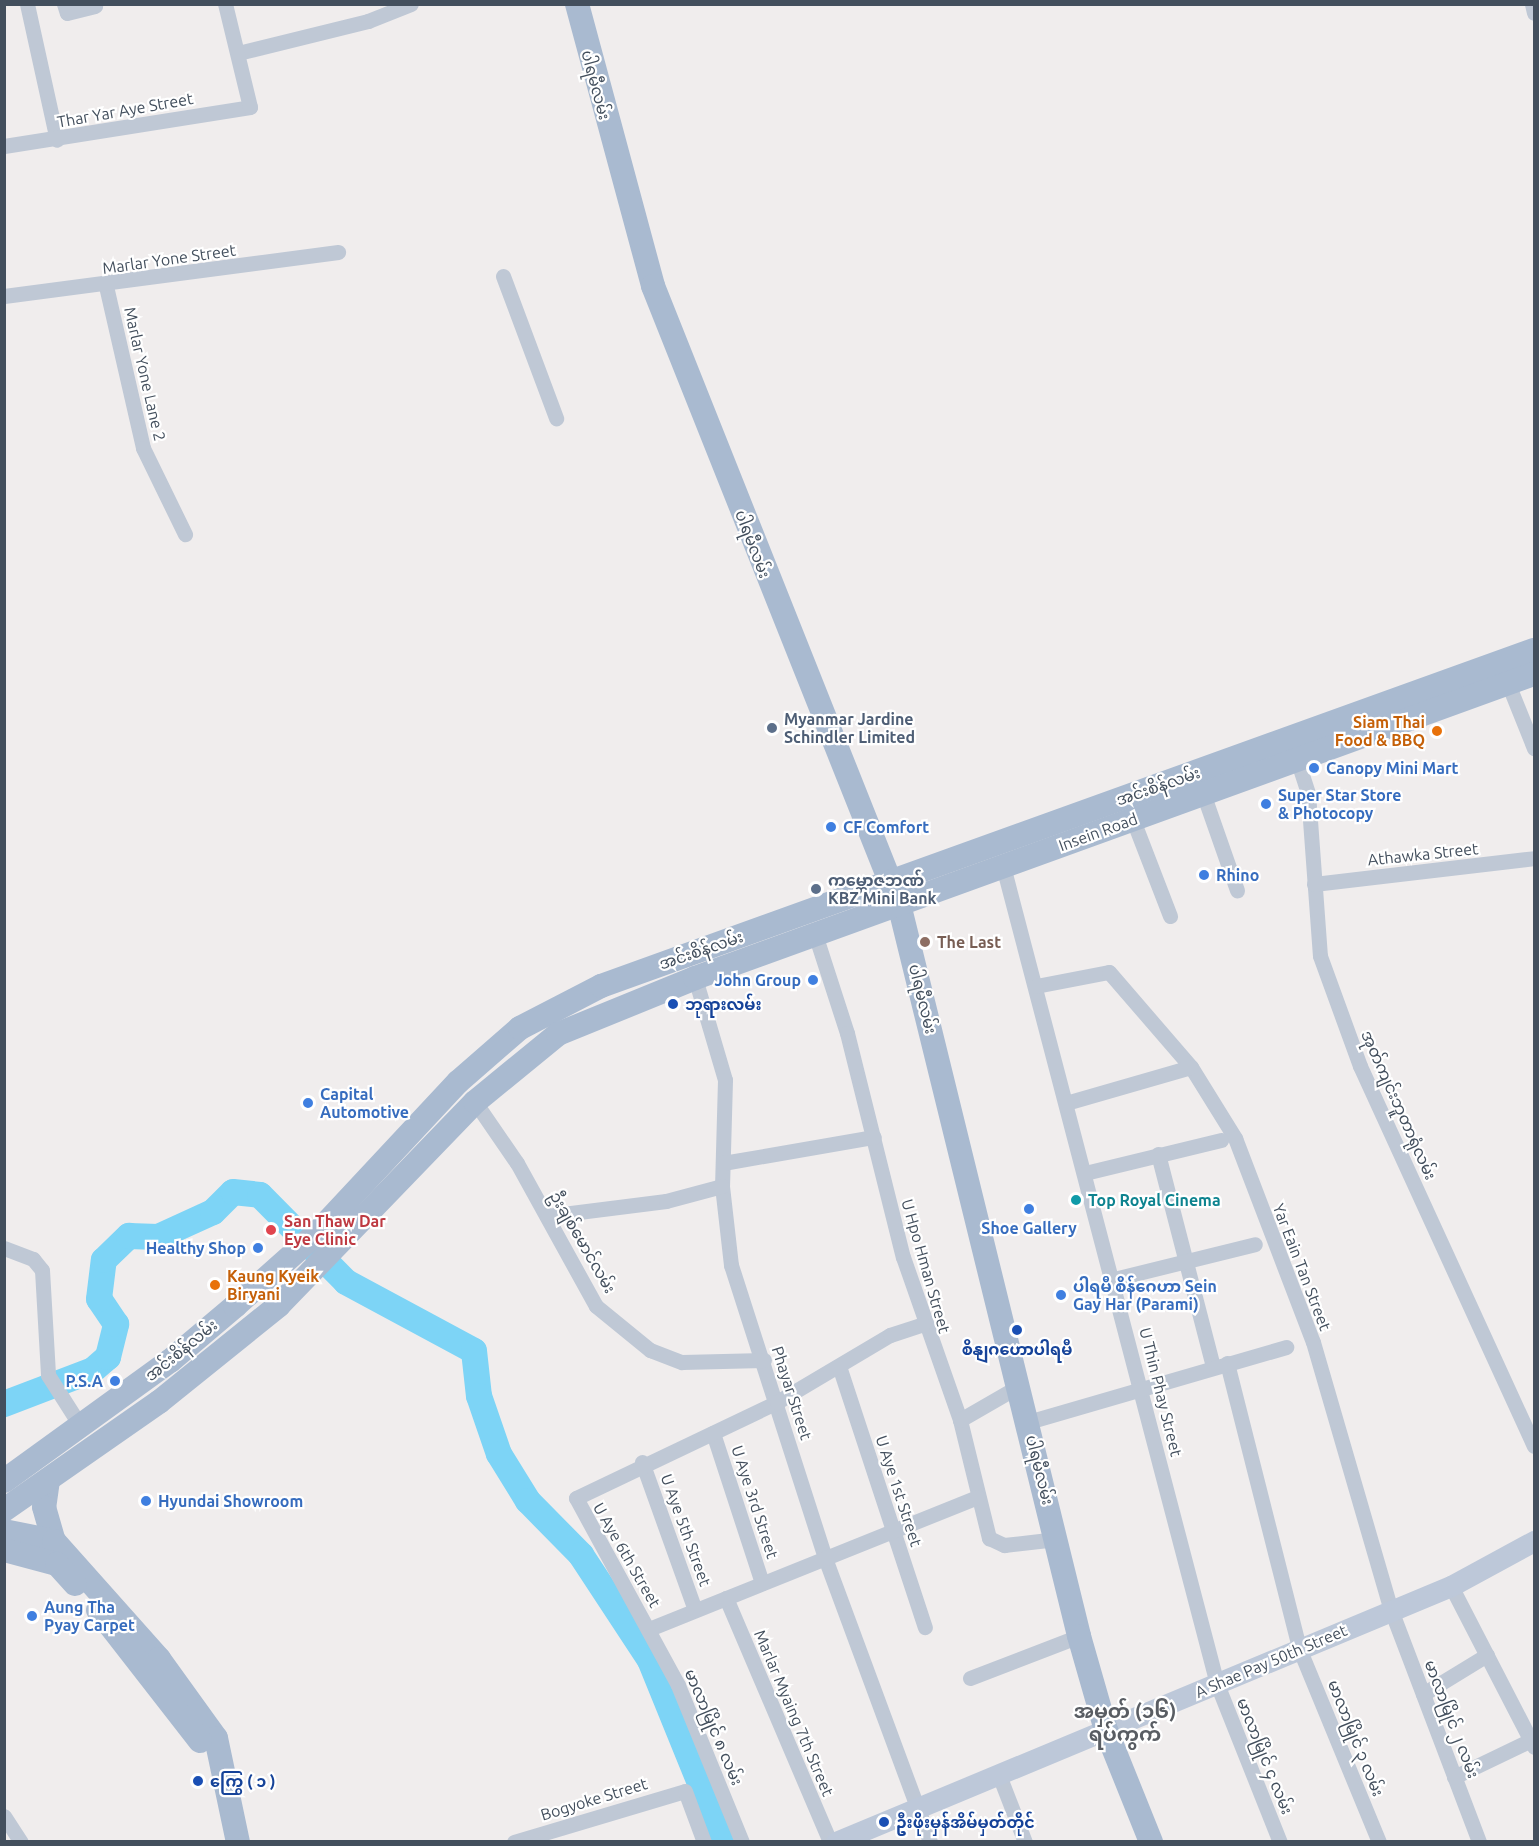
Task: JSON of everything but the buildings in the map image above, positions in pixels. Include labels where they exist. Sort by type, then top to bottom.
[{"type":"main road","name":"ပါရမီလမ်း","points":[[577,4],[653,286],[887,882],[898,904],[1057,1539],[1079,1636],[1106,1730],[1151,1842]]},
{"type":"main road","name":"အင်းစိန်လမ်း","points":[[4,1481],[170,1361],[294,1254],[318,1232],[427,1116],[520,1028],[602,986],[887,882],[1294,749],[1504,673],[1534,650]]},
{"type":"main road","name":"အင်းစိန်လမ်း","points":[[1504,673],[1534,674]]},
{"type":"main road","name":"Insein Road","points":[[898,904],[1204,796],[1294,749]]},
{"type":"main road","name":"အင်းစိန်လမ်း","points":[[4,1510],[159,1402],[313,1274],[475,1102],[558,1034],[695,978],[898,904]]},
{"type":"main road","points":[[427,1116],[446,1134]]},
{"type":"main road","points":[[48,1480],[44,1507],[54,1541],[159,1659],[216,1738],[238,1842]]},
{"type":"main road","points":[[4,1531],[54,1541]]},
{"type":"main road","points":[[4,1550],[57,1564],[202,1744],[225,1842]]},
{"type":"street","points":[[27,4],[57,140]]},
{"type":"street","points":[[64,4],[67,13],[95,6]]},
{"type":"street","points":[[225,4],[238,53],[369,21],[411,4]]},
{"type":"street","points":[[1532,4],[1534,13]]},
{"type":"street","name":"Thar Yar Aye Street","points":[[4,146],[57,140],[250,107],[238,53]]},
{"type":"street","name":"Marlar Yone Street","points":[[4,296],[106,286],[338,252]]},
{"type":"street","points":[[503,276],[556,418]]},
{"type":"street","name":"Marlar Yone Lane 2","points":[[106,286],[143,448],[185,534]]},
{"type":"street","points":[[1504,673],[1534,748]]},
{"type":"street","name":"အုတ်ကျင်းဘူတာရုံလမ်း","points":[[1294,749],[1308,793],[1320,956],[1360,1066],[1534,1446]]},
{"type":"street","points":[[1204,796],[1237,890]]},
{"type":"street","points":[[1133,820],[1170,916]]},
{"type":"street","name":"Athawka Street","points":[[1314,884],[1534,858]]},
{"type":"street","name":"U Thin Phay Street","points":[[1003,866],[1114,1279],[1218,1684]]},
{"type":"street","name":"U Hpo Hman Street","points":[[815,934],[874,1137],[923,1324],[960,1420],[977,1497],[992,1542],[1057,1539]]},
{"type":"street","name":"Yar Eain Tan Street","points":[[1036,986],[1109,972],[1191,1067],[1235,1138],[1313,1342],[1391,1610]]},
{"type":"street","name":"Phayar Street","points":[[695,978],[725,1080],[722,1186],[731,1265],[764,1360],[825,1558],[930,1842]]},
{"type":"street","points":[[1066,1103],[1191,1067]]},
{"type":"street","name":"ဦးချစ်မောင်လမ်း","points":[[475,1102],[547,1216],[596,1306],[650,1350],[682,1362],[764,1360]]},
{"type":"street","points":[[723,1163],[874,1137]]},
{"type":"street","points":[[1085,1173],[1221,1140]]},
{"type":"street","name":"မာလာမြိုင် ၃ လမ်း","points":[[1158,1154],[1299,1648],[1379,1842]]},
{"type":"street","points":[[547,1216],[666,1201],[722,1186]]},
{"type":"street","points":[[1114,1279],[1189,1264],[1255,1244]]},
{"type":"street","points":[[4,1248],[33,1259],[42,1270],[48,1375],[81,1427]]},
{"type":"street","points":[[642,1462],[713,1433],[777,1402],[890,1335],[923,1324]]},
{"type":"street","points":[[1028,1422],[1286,1347]]},
{"type":"street","name":"U Aye 1st Street","points":[[839,1366],[925,1627]]},
{"type":"street","points":[[960,1420],[1019,1386]]},
{"type":"street","name":"U Aye 3rd Street","points":[[713,1433],[762,1583]]},
{"type":"street","name":"U Aye 6th Street","points":[[642,1462],[576,1498],[649,1629]]},
{"type":"street","name":"U Aye 5th Street","points":[[642,1462],[695,1610]]},
{"type":"street","points":[[649,1629],[977,1497]]},
{"type":"street","name":"A Shae Pay 50th Street","points":[[836,1842],[1451,1586],[1534,1541]]},
{"type":"street","points":[[1451,1586],[1533,1744],[1454,1777]]},
{"type":"street","name":"Marlar Myaing 7th Street","points":[[726,1598],[830,1842]]},
{"type":"street","name":"မာလာမြိုင် ၂ လမ်း","points":[[1391,1610],[1479,1842]]},
{"type":"street","name":"မာလာမြိုင် ၈ လမ်း","points":[[649,1629],[678,1684],[742,1842]]},
{"type":"street","points":[[970,1678],[1079,1636]]},
{"type":"street","points":[[1423,1694],[1487,1655]]},
{"type":"street","name":"မာလာမြိုင် ၄ လမ်း","points":[[1218,1684],[1280,1842]]},
{"type":"street","points":[[999,1775],[1025,1842]]},
{"type":"street","name":"Bogyoke Street","points":[[514,1842],[685,1791],[704,1842]]},
{"type":"street","points":[[4,1816],[21,1842]]},
{"type":"waterway","points":[[4,1404],[93,1370],[108,1357],[116,1324],[99,1299],[104,1260],[129,1236],[158,1237],[213,1212],[233,1192],[260,1195],[346,1282],[474,1351],[479,1396],[499,1454],[528,1501],[581,1555],[650,1660],[724,1842]]},
{"type":"place","name":"Myanmar Jardine Schindler Limited","points":[[772,728]]},
{"type":"place","name":"Siam Thai Food & BBQ","points":[[1437,731]]},
{"type":"place","name":"Canopy Mini Mart","points":[[1314,768]]},
{"type":"place","name":"Super Star Store & Photocopy","points":[[1266,804]]},
{"type":"place","name":"CF Comfort","points":[[831,827]]},
{"type":"place","name":"Rhino","points":[[1204,875]]},
{"type":"place","name":"ကမ္ဘောဇဘဏ် KBZ Mini Bank","points":[[816,889]]},
{"type":"place","name":"The Last","points":[[925,942]]},
{"type":"place","name":"John Group","points":[[813,980]]},
{"type":"place","name":"ဘုရားလမ်း","points":[[673,1004]]},
{"type":"place","name":"Capital Automotive","points":[[308,1103]]},
{"type":"place","name":"Top Royal Cinema","points":[[1076,1200]]},
{"type":"place","name":"Shoe Gallery","points":[[1029,1209]]},
{"type":"place","name":"San Thaw Dar Eye Clinic","points":[[271,1230]]},
{"type":"place","name":"Healthy Shop","points":[[258,1248]]},
{"type":"place","name":"Kaung Kyeik Biryani","points":[[215,1285]]},
{"type":"place","name":"ပါရမီ စိန်ဂေဟာ Sein Gay Har (Parami)","points":[[1061,1295]]},
{"type":"place","name":"စိနျဂဟောပါရမီ","points":[[1017,1330]]},
{"type":"place","name":"P.S.A","points":[[115,1381]]},
{"type":"place","name":"Hyundai Showroom","points":[[146,1501]]},
{"type":"place","name":"Aung Tha Pyay Carpet","points":[[32,1616]]},
{"type":"place","name":"ကြွေ ( ၁ )","points":[[198,1781]]},
{"type":"place","name":"ဦးဖိုးမှန်အိမ်မှတ်တိုင်","points":[[884,1822]]},
{"type":"district","name":"အမှတ် (၁၆) ရပ်ကွက်","points":[[1125,1722]]}]
